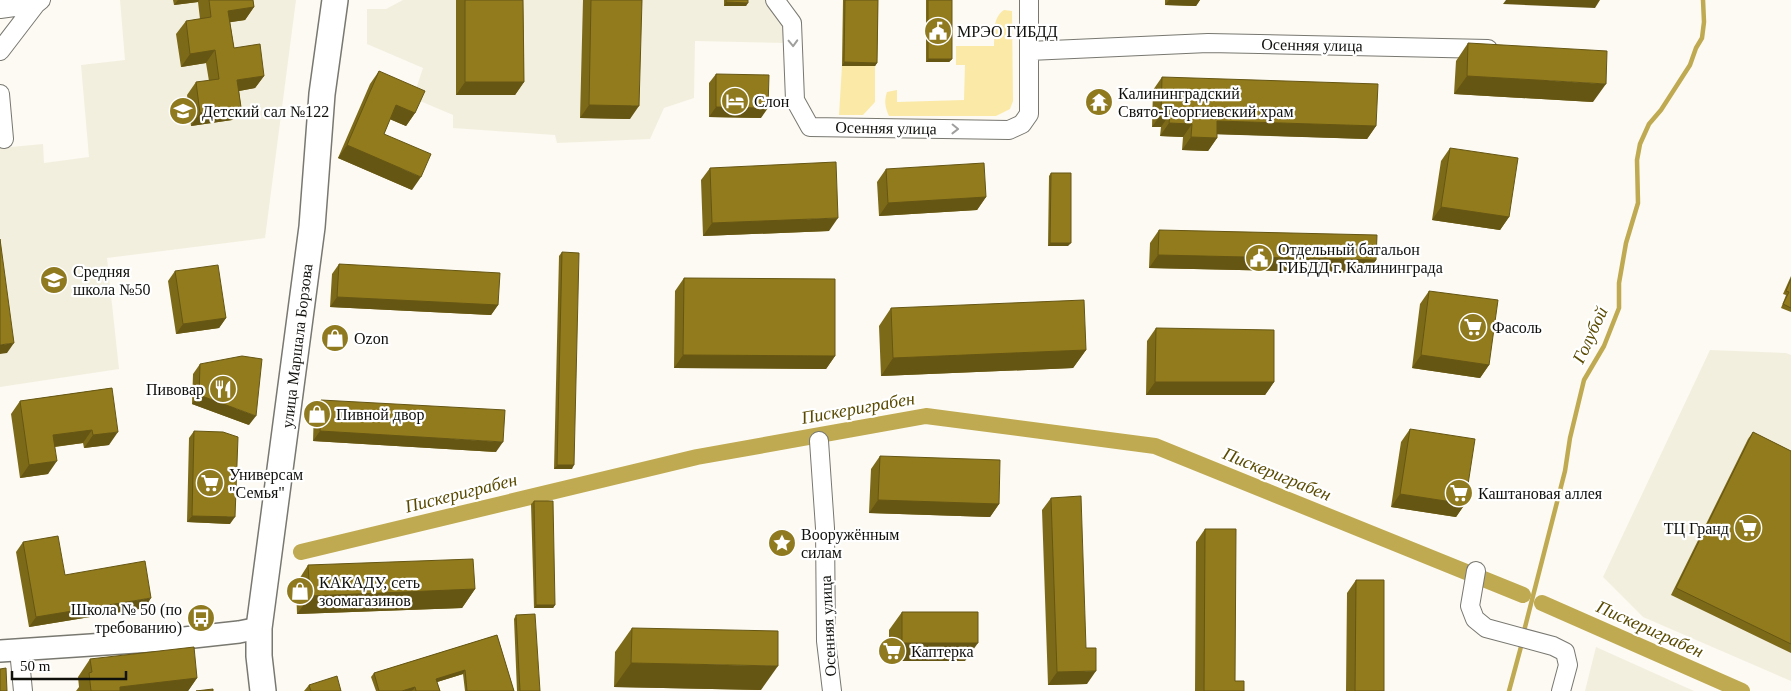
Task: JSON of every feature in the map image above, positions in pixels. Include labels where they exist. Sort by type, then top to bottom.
[{"type":"main road","name":"улица Маршала Борзова","points":[[263,691],[259,656],[260,628],[312,227],[322,94],[335,0]]},
{"type":"street","name":"Осенняя улица","points":[[776,0],[792,23],[795,100],[810,127],[1009,130],[1022,124],[1029,114],[1029,0]]},
{"type":"street","points":[[0,10],[38,2]]},
{"type":"street","points":[[0,51],[38,2]]},
{"type":"street","name":"Осенняя улица","points":[[1029,51],[1208,43],[1509,49]]},
{"type":"street","points":[[0,94],[4,139]]},
{"type":"street","name":"Осенняя улица","points":[[819,442],[825,528],[826,641],[832,691]]},
{"type":"street","points":[[1475,577],[1470,606],[1475,619],[1486,628],[1552,646],[1565,652],[1568,665],[1562,691]]},
{"type":"street","points":[[23,691],[9,651],[166,640],[260,628]]},
{"type":"shaded area","name":"Детский сал №122","points":[[120,0],[296,0],[265,238],[107,258],[119,369],[0,387],[0,354],[7,353],[0,300],[0,148],[43,144],[44,163],[89,157],[81,65],[125,60]]},
{"type":"shaded area","points":[[403,0],[771,0],[785,26],[786,43],[695,41],[694,98],[664,108],[650,139],[557,143],[555,135],[453,128],[453,115],[413,98],[423,68],[367,44],[367,9],[386,9]]},
{"type":"shaded area","points":[[1004,10],[1012,11],[1013,101],[1010,109],[996,116],[889,116],[885,104],[887,92],[897,90],[897,102],[964,100],[965,65],[956,65],[956,46],[994,46],[996,21]]},
{"type":"shaded area","points":[[842,66],[875,66],[875,102],[863,115],[839,115]]},
{"type":"shaded area","points":[[1710,350],[1786,353],[1791,355],[1791,681],[1643,617],[1603,577]]},
{"type":"shaded area","points":[[1596,647],[1694,691],[1585,691]]},
{"type":"building","points":[[209,0],[253,0],[254,7],[228,11],[234,48],[260,44],[264,76],[237,80],[241,107],[200,113],[196,82],[219,79],[215,50],[190,54],[186,21],[211,17]]},
{"type":"building","points":[[465,0],[523,0],[524,82],[465,82]]},
{"type":"building","points":[[591,0],[642,0],[639,106],[589,105]]},
{"type":"building","points":[[726,0],[748,0],[748,3],[726,2]]},
{"type":"building","points":[[845,0],[878,0],[877,63],[844,62]]},
{"type":"building","name":"МРЭО ГИБДД","points":[[928,0],[952,0],[952,59],[928,59]]},
{"type":"building","points":[[1468,43],[1607,51],[1606,84],[1467,76]]},
{"type":"building","points":[[379,71],[425,91],[415,113],[396,105],[384,134],[431,154],[421,177],[347,145]]},
{"type":"building","points":[[716,74],[769,75],[768,108],[716,107]]},
{"type":"building","points":[[1162,77],[1378,84],[1376,126],[1217,121],[1217,138],[1191,137],[1192,124],[1169,123],[1170,114],[1161,114]]},
{"type":"building","points":[[1450,148],[1518,158],[1509,217],[1441,207]]},
{"type":"building","points":[[836,162],[838,218],[712,223],[710,168]]},
{"type":"building","points":[[984,163],[986,197],[888,203],[886,169]]},
{"type":"building","points":[[1051,173],[1071,173],[1071,243],[1050,243]]},
{"type":"building","points":[[1159,230],[1377,235],[1376,260],[1158,255]]},
{"type":"building","points":[[0,239],[14,343],[0,345]]},
{"type":"building","points":[[562,252],[579,253],[574,465],[557,465]]},
{"type":"building","points":[[339,264],[500,273],[498,305],[337,297]]},
{"type":"building","points":[[218,265],[226,318],[183,324],[175,271]]},
{"type":"building","points":[[684,278],[835,279],[835,356],[683,355]]},
{"type":"building","points":[[1791,279],[1791,308],[1783,304],[1789,292],[1786,291]]},
{"type":"building","points":[[1429,291],[1498,300],[1489,365],[1421,355]]},
{"type":"building","points":[[1084,300],[1086,350],[893,358],[891,308]]},
{"type":"building","points":[[1156,328],[1274,330],[1274,382],[1155,382]]},
{"type":"building","name":"Пивовар","points":[[242,356],[262,359],[256,416],[199,395],[200,364]]},
{"type":"building","points":[[112,388],[118,432],[93,435],[92,430],[53,435],[57,461],[29,465],[20,401]]},
{"type":"building","points":[[321,400],[505,410],[503,442],[320,431]]},
{"type":"building","points":[[1410,429],[1475,439],[1465,504],[1400,494]]},
{"type":"building","name":"Универсам \"Семья\"","points":[[194,431],[223,432],[238,437],[235,517],[192,516]]},
{"type":"building","name":"ТЦ Гранд","points":[[1753,432],[1791,451],[1791,644],[1676,588]]},
{"type":"building","points":[[880,456],[1000,460],[999,504],[878,500]]},
{"type":"building","points":[[1081,496],[1086,648],[1096,648],[1096,671],[1057,672],[1051,498]]},
{"type":"building","points":[[534,501],[553,501],[555,605],[536,605]]},
{"type":"building","points":[[1205,529],[1236,529],[1235,681],[1244,681],[1244,691],[1204,691]]},
{"type":"building","points":[[58,536],[65,575],[145,561],[151,598],[36,617],[23,542]]},
{"type":"building","points":[[473,559],[475,589],[310,596],[308,565]]},
{"type":"building","points":[[1356,580],[1384,580],[1384,691],[1355,691]]},
{"type":"building","points":[[902,612],[978,612],[978,643],[902,643]]},
{"type":"building","points":[[535,614],[540,691],[520,691],[516,615]]},
{"type":"building","points":[[632,628],[778,631],[778,666],[631,663]]},
{"type":"building","points":[[497,635],[514,691],[467,691],[465,670],[436,679],[440,691],[416,691],[415,687],[402,691],[379,691],[374,673]]},
{"type":"building","points":[[194,647],[197,678],[120,687],[120,691],[91,691],[89,673],[92,672],[90,659]]},
{"type":"building","points":[[6,668],[7,691],[0,691],[0,669]]},
{"type":"building","points":[[337,676],[341,691],[311,691],[309,685]]},
{"type":"building","points":[[213,689],[213,691],[196,691]]},
{"type":"waterway","name":"Голубой","points":[[1523,635],[1565,471],[1570,438],[1584,380],[1604,346],[1619,308],[1619,283],[1626,243],[1638,203],[1637,160],[1640,144],[1649,124],[1661,110],[1690,65],[1702,38],[1704,22],[1703,0]]},
{"type":"waterway","name":"Пискериграбен","points":[[301,552],[697,457],[926,416],[1155,446],[1523,595]]},
{"type":"waterway","name":"Пискериграбен","points":[[1542,603],[1742,691]]},
{"type":"waterway","name":"Голубой","points":[[1509,691],[1522,643]]},
{"type":"place","name":"МРЭО ГИБДД","points":[[938,31]]},
{"type":"place","name":"Слон","points":[[735,101]]},
{"type":"place","name":"Калининградский Свято-Георгиевский храм","points":[[1099,102]]},
{"type":"place","name":"Детский сал №122","points":[[183,111]]},
{"type":"place","name":"Отдельный батальон ГИБДД г. Калининграда","points":[[1259,258]]},
{"type":"place","name":"Средняя школа №50","points":[[54,280]]},
{"type":"place","name":"Фасоль","points":[[1473,327]]},
{"type":"place","name":"Ozon","points":[[335,338]]},
{"type":"place","name":"Пивовар","points":[[223,389]]},
{"type":"place","name":"Пивной двор","points":[[317,414]]},
{"type":"place","name":"Универсам \"Семья\"","points":[[210,483]]},
{"type":"place","name":"Каштановая аллея","points":[[1459,493]]},
{"type":"place","name":"ТЦ Гранд","points":[[1748,528]]},
{"type":"place","name":"Вооружённым силам","points":[[782,543]]},
{"type":"place","name":"КАКАДУ, сеть зоомагазинов","points":[[300,591]]},
{"type":"place","name":"Школа № 50 (по требованию)","points":[[201,618]]},
{"type":"place","name":"Каптерка","points":[[892,651]]}]
